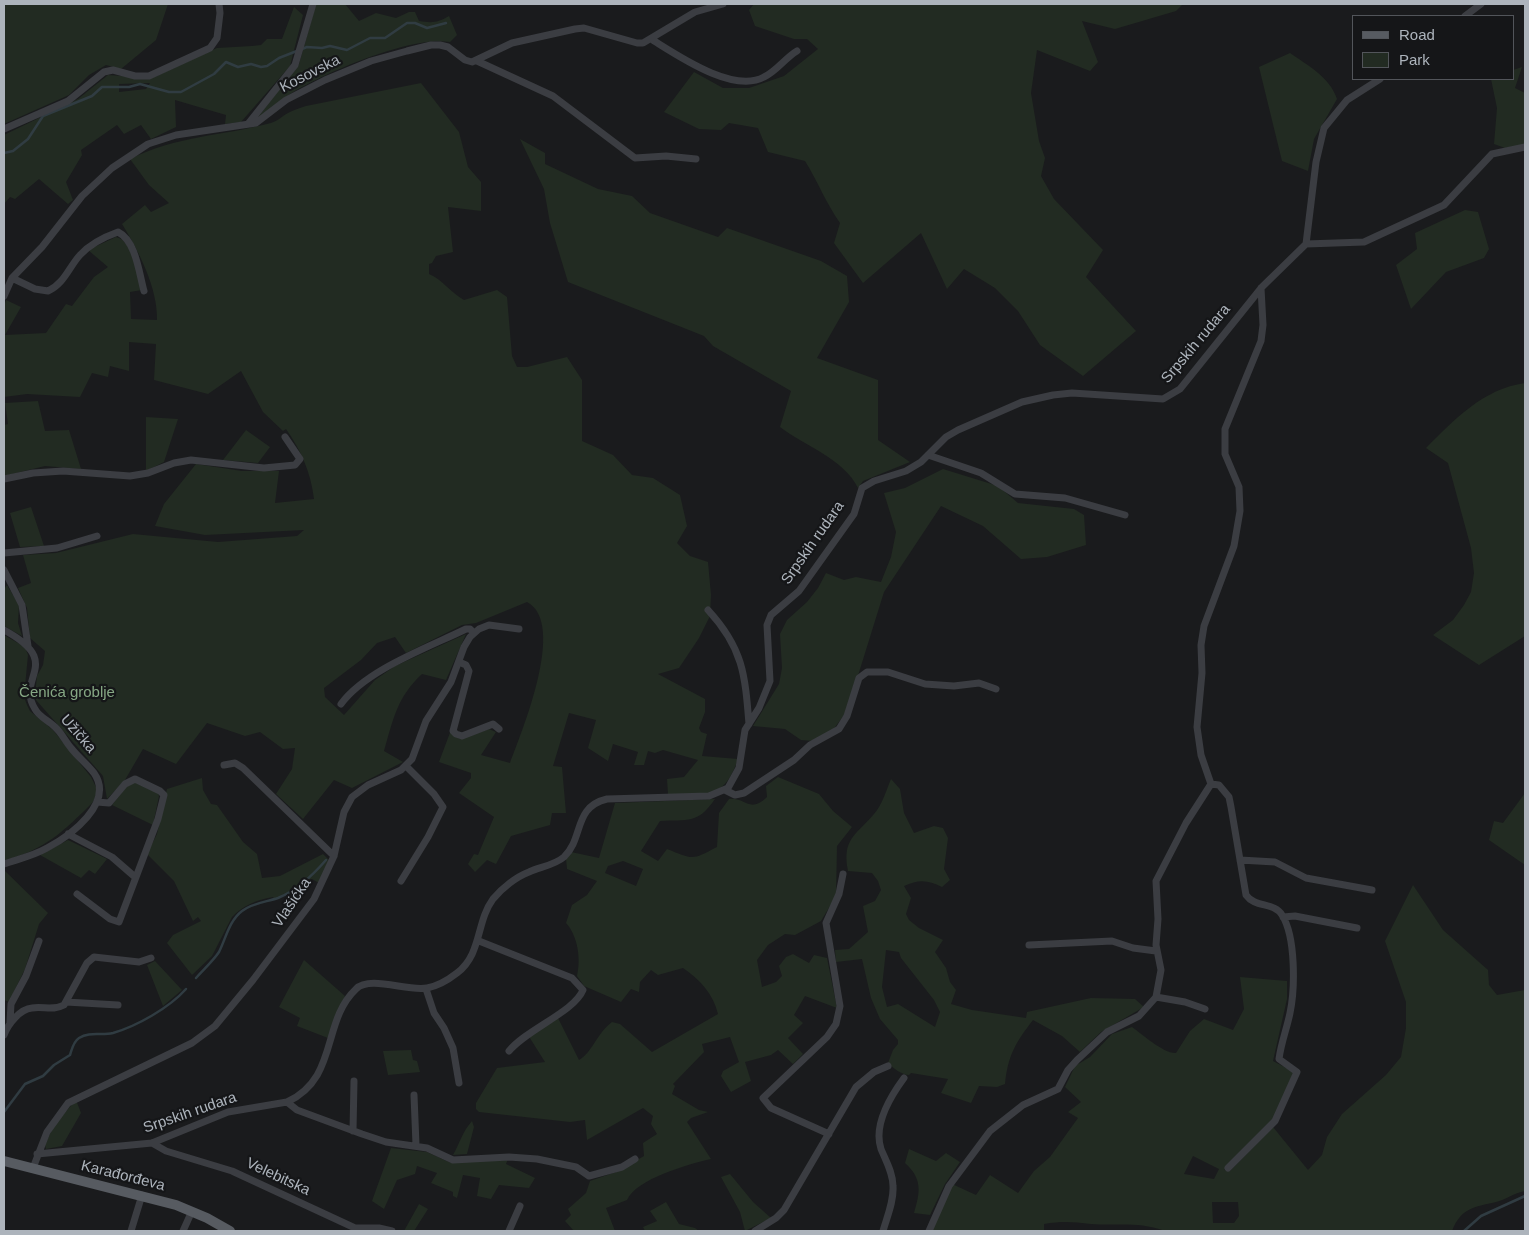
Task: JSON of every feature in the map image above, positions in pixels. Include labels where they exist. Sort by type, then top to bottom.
[{"type":"main road","name":"Karađorđeva","points":[[4,1161],[142,1195],[192,1211],[227,1230]]},
{"type":"street","points":[[4,129],[68,101],[104,72],[113,70],[134,76],[149,76],[210,48],[217,38],[220,13],[219,4]]},
{"type":"street","points":[[247,125],[268,96],[291,72],[313,4]]},
{"type":"street","points":[[477,60],[512,43],[584,28],[637,43],[651,39],[695,12],[723,4]]},
{"type":"street","points":[[1466,15],[1481,4]]},
{"type":"street","points":[[651,39],[710,74],[743,80],[763,78],[797,50]]},
{"type":"street","name":"Kosovska","points":[[4,296],[12,278],[42,247],[82,196],[130,154],[159,139],[247,125],[262,120],[286,100],[325,80],[371,61],[431,44],[448,47],[465,60],[477,60],[553,96],[636,158],[666,156],[696,159]]},
{"type":"street","points":[[1378,80],[1347,100],[1324,128],[1316,162],[1306,244],[1364,242],[1444,205],[1492,154],[1525,147]]},
{"type":"street","points":[[12,278],[35,289],[48,291],[62,282],[88,247],[118,232],[126,238],[132,249],[144,291]]},
{"type":"street","name":"Srpskih rudara","points":[[726,790],[738,772],[743,736],[770,680],[767,625],[771,616],[799,591],[845,522],[854,514],[862,488],[874,481],[906,471],[928,455],[946,437],[1022,402],[1072,393],[1153,400],[1170,396],[1180,389],[1262,287],[1306,244]]},
{"type":"street","points":[[1211,784],[1200,755],[1197,727],[1202,673],[1201,645],[1204,626],[1234,546],[1240,511],[1239,487],[1225,454],[1225,429],[1261,341],[1263,325],[1262,287]]},
{"type":"street","points":[[4,479],[34,473],[63,471],[130,476],[148,473],[182,460],[264,468],[295,465],[300,459],[285,437]]},
{"type":"street","points":[[928,455],[981,473],[1015,494],[1065,498],[1125,516]]},
{"type":"street","points":[[4,553],[57,548],[97,536]]},
{"type":"street","name":"Užička","points":[[4,570],[22,605],[28,646],[35,660],[30,696],[34,708],[56,727],[93,772],[101,789],[97,802]]},
{"type":"street","points":[[708,610],[724,627],[734,645],[745,674],[749,724]]},
{"type":"street","points":[[401,881],[444,807],[434,794],[406,766],[414,755],[428,715],[451,682],[467,641],[474,633],[489,625],[519,630]]},
{"type":"street","points":[[341,704],[361,684],[408,657],[466,629],[470,629],[474,633]]},
{"type":"street","points":[[4,630],[28,646]]},
{"type":"street","points":[[459,662],[469,671],[453,731],[462,736],[493,724],[499,729]]},
{"type":"street","points":[[635,1159],[622,1167],[589,1176],[576,1167],[537,1159],[509,1157],[454,1160],[416,1145],[386,1142],[353,1131],[296,1110],[287,1102],[302,1093],[320,1073],[347,999],[357,988],[366,984],[426,989],[447,980],[459,971],[466,965],[479,941],[484,914],[495,898],[522,876],[564,858],[570,849],[584,814],[600,800],[709,796],[726,790],[735,795],[744,793],[794,760],[810,745],[834,733],[847,716],[859,678],[867,672],[888,672],[925,684],[954,686],[979,684],[996,689]]},
{"type":"street","points":[[224,764],[235,763],[243,768],[334,856]]},
{"type":"street","name":"Vlašićka","points":[[33,1168],[37,1154],[50,1126],[74,1099],[192,1043],[215,1026],[301,918],[321,888],[334,856],[344,812],[352,797],[362,789],[406,766]]},
{"type":"street","points":[[4,864],[41,851],[68,834],[97,802],[109,803],[125,784],[135,779],[160,791],[164,795],[158,819],[135,877],[121,920],[117,922],[77,894]]},
{"type":"street","points":[[1211,784],[1219,785],[1229,797],[1248,898],[1272,906],[1283,917],[1291,947],[1293,994],[1279,1058],[1297,1072],[1296,1079],[1275,1121],[1228,1168]]},
{"type":"street","points":[[929,1231],[948,1186],[990,1131],[1024,1105],[1058,1089],[1068,1070],[1077,1060],[1107,1032],[1139,1016],[1156,997],[1161,970],[1156,951],[1156,881],[1186,823],[1211,784]]},
{"type":"street","points":[[68,834],[112,857],[135,877]]},
{"type":"street","points":[[1240,860],[1275,862],[1306,878],[1372,890]]},
{"type":"street","points":[[829,1134],[771,1108],[763,1098],[827,1037],[836,1024],[840,1006],[826,923],[840,894],[843,874]]},
{"type":"street","points":[[1283,917],[1295,916],[1357,928]]},
{"type":"street","points":[[10,1022],[9,1009],[26,976],[39,941]]},
{"type":"street","points":[[479,941],[572,978],[584,990],[575,1002],[518,1040],[509,1051]]},
{"type":"street","points":[[1029,946],[1112,941],[1133,948],[1156,951]]},
{"type":"street","points":[[4,1035],[10,1022],[29,1008],[57,1008],[66,1002],[87,963],[94,957],[139,962],[151,958]]},
{"type":"street","points":[[426,989],[434,1013],[451,1043],[459,1083]]},
{"type":"street","points":[[1156,997],[1185,1002],[1205,1010]]},
{"type":"street","points":[[66,1002],[118,1004]]},
{"type":"street","points":[[755,1231],[776,1218],[784,1210],[856,1087],[874,1072],[888,1066]]},
{"type":"street","points":[[883,1231],[894,1188],[878,1134],[889,1102],[904,1078]]},
{"type":"street","points":[[353,1131],[354,1081]]},
{"type":"street","points":[[414,1096],[416,1145]]},
{"type":"street","name":"Srpskih rudara","points":[[37,1154],[110,1148],[152,1142],[228,1112],[263,1104],[287,1102]]},
{"type":"street","name":"Velebitska","points":[[152,1142],[166,1151],[232,1171],[355,1228],[379,1228],[392,1231]]},
{"type":"street","points":[[130,1231],[142,1195]]},
{"type":"street","points":[[509,1231],[520,1206]]},
{"type":"street","points":[[183,1231],[192,1211]]},
{"type":"green space","points":[[4,4],[168,4],[156,40],[121,69],[106,65],[89,75],[69,95],[4,124]]},
{"type":"green space","points":[[316,4],[345,4],[359,21],[376,13],[396,18],[409,12],[415,12],[419,21],[427,22],[438,21],[449,16],[457,35],[450,42],[433,41],[413,44],[345,66],[305,85],[290,94],[260,118],[258,117],[299,64]]},
{"type":"green space","points":[[754,4],[1183,4],[1176,11],[1115,29],[1082,21],[1098,62],[1090,71],[1037,50],[1031,93],[1039,141],[1045,158],[1041,176],[1054,199],[1103,250],[1086,277],[1136,331],[1083,376],[1040,345],[1018,311],[995,288],[964,269],[947,289],[921,233],[863,283],[834,243],[840,223],[805,161],[768,152],[758,128],[729,123],[721,130],[699,129],[664,112],[694,72],[723,88],[749,88],[784,76],[818,49],[807,39],[794,39],[755,26],[749,10]]},
{"type":"green space","points":[[294,7],[303,15],[290,66],[241,122],[225,124],[226,115],[175,100],[176,127],[151,139],[141,125],[124,134],[117,125],[81,150],[82,155],[66,182],[73,200],[68,204],[39,179],[15,199],[10,197],[4,204],[4,135],[78,99],[108,75],[152,78],[217,48],[261,45],[267,39],[282,39]],"holes":[[[150,83],[146,89],[119,92],[119,84]]]},
{"type":"green space","points":[[1290,53],[1324,78],[1334,91],[1337,99],[1314,139],[1308,171],[1282,161],[1259,67]]},
{"type":"green space","points":[[1522,67],[1515,88],[1525,93],[1525,145],[1505,148],[1494,144],[1497,108],[1491,80],[1514,80],[1514,70]]},
{"type":"green space","name":"Čenića groblje","points":[[421,83],[459,132],[468,167],[481,182],[481,211],[448,207],[453,252],[436,256],[432,263],[429,264],[429,274],[464,300],[497,290],[507,297],[512,356],[517,367],[527,367],[567,357],[582,380],[582,441],[613,455],[632,475],[653,478],[680,495],[687,526],[677,543],[690,556],[708,562],[711,595],[710,616],[699,638],[679,668],[658,674],[705,699],[705,712],[699,728],[701,732],[707,734],[702,756],[738,759],[732,773],[720,789],[703,794],[668,794],[667,779],[684,777],[698,760],[663,750],[655,753],[648,751],[644,765],[634,765],[638,752],[613,744],[608,761],[588,748],[596,720],[569,713],[553,766],[562,767],[566,813],[552,813],[550,825],[511,836],[496,864],[487,860],[475,872],[468,864],[474,854],[478,855],[494,817],[459,793],[471,778],[471,773],[439,762],[451,730],[453,735],[460,739],[489,729],[496,732],[481,755],[510,763],[531,704],[542,654],[543,632],[538,614],[527,602],[476,623],[462,625],[406,653],[395,637],[377,643],[361,660],[324,688],[325,697],[344,715],[375,680],[395,666],[466,634],[446,680],[422,674],[401,700],[393,719],[384,751],[403,762],[352,788],[334,780],[303,819],[276,794],[292,769],[295,748],[283,749],[260,732],[245,736],[207,723],[176,764],[143,749],[125,780],[107,799],[103,776],[36,700],[37,676],[43,665],[45,651],[30,638],[27,608],[18,588],[31,583],[23,555],[56,553],[133,534],[218,542],[297,536],[304,530],[205,535],[155,526],[164,504],[196,464],[242,471],[279,471],[275,503],[314,499],[310,480],[301,454],[286,429],[283,431],[263,412],[241,371],[208,394],[154,380],[156,344],[129,342],[129,371],[110,366],[108,377],[92,373],[80,397],[27,394],[4,397],[4,306],[6,300],[21,307],[5,335],[46,333],[66,304],[72,306],[94,277],[108,267],[88,250],[116,237],[127,244],[142,290],[130,292],[131,319],[157,320],[151,282],[122,224],[145,205],[151,212],[169,203],[149,185],[130,159],[147,151],[182,141],[271,123],[290,112],[306,106]]},
{"type":"green space","points":[[520,139],[545,153],[545,164],[598,189],[632,196],[650,213],[718,237],[727,228],[821,261],[847,276],[849,302],[817,358],[878,380],[878,440],[910,462],[863,481],[858,488],[852,478],[834,461],[780,427],[791,391],[713,346],[704,336],[568,282],[550,223],[544,189]]},
{"type":"green space","points":[[1465,210],[1478,212],[1489,249],[1484,258],[1446,272],[1411,309],[1396,265],[1417,249],[1415,233]]},
{"type":"green space","points":[[1525,383],[1525,636],[1479,665],[1433,635],[1453,620],[1464,605],[1471,592],[1474,573],[1471,548],[1448,463],[1426,448],[1459,416],[1483,399],[1510,386]]},
{"type":"green space","points":[[38,401],[45,431],[69,430],[81,469],[45,466],[4,476],[4,425],[8,424],[5,403]]},
{"type":"green space","points":[[146,417],[178,419],[164,462],[146,471]]},
{"type":"green space","points":[[246,430],[270,447],[258,463],[223,460]]},
{"type":"green space","points":[[943,469],[998,486],[1018,503],[1074,509],[1084,515],[1086,545],[1047,557],[1021,559],[983,526],[941,506],[884,592],[847,711],[833,730],[813,741],[801,740],[785,729],[753,726],[779,684],[782,668],[780,634],[787,620],[807,602],[818,588],[826,573],[844,580],[856,577],[881,582],[891,557],[896,532],[884,493],[905,488]]},
{"type":"green space","points":[[31,507],[44,546],[20,547],[10,513]]},
{"type":"green space","points":[[7,585],[19,605],[18,623],[22,636],[4,626],[4,589]]},
{"type":"green space","points":[[4,635],[25,647],[28,655],[24,697],[30,711],[53,730],[91,777],[96,787],[96,795],[93,802],[63,831],[32,851],[4,861]]},
{"type":"green space","points":[[778,777],[819,794],[833,811],[852,827],[837,846],[836,896],[821,921],[795,935],[785,934],[768,945],[757,960],[762,987],[776,982],[782,976],[779,966],[786,957],[793,954],[809,963],[814,955],[827,958],[837,1008],[805,996],[794,1015],[803,1023],[788,1038],[803,1054],[793,1064],[778,1050],[771,1055],[745,1062],[751,1081],[731,1092],[721,1076],[723,1071],[739,1062],[730,1037],[702,1044],[704,1052],[673,1084],[675,1086],[672,1094],[699,1110],[708,1112],[691,1118],[687,1122],[711,1159],[652,1179],[632,1192],[627,1200],[606,1208],[615,1231],[574,1231],[565,1221],[571,1215],[568,1209],[586,1193],[590,1181],[616,1172],[644,1156],[643,1143],[657,1134],[651,1124],[653,1116],[643,1108],[587,1140],[585,1120],[570,1122],[479,1112],[476,1109],[476,1103],[497,1068],[545,1062],[528,1035],[557,1016],[579,1060],[588,1053],[602,1032],[612,1022],[620,1024],[652,1052],[718,1014],[709,993],[695,977],[683,968],[658,975],[651,970],[640,982],[639,992],[631,989],[621,1002],[584,986],[577,976],[579,962],[576,941],[566,923],[572,905],[587,895],[597,881],[567,869],[566,858],[571,852],[599,858],[615,803],[715,799],[697,817],[685,820],[660,821],[641,851],[658,861],[667,849],[688,857],[697,856],[717,847],[719,813],[729,799],[735,799],[752,805],[756,804],[767,797],[766,786]],"holes":[[[623,861],[643,869],[636,886],[605,873],[608,866]]]},
{"type":"green space","points":[[202,778],[203,790],[211,804],[217,805],[243,842],[257,854],[262,878],[280,876],[323,854],[329,860],[319,883],[312,879],[275,900],[273,897],[256,901],[232,917],[212,956],[192,975],[167,943],[173,935],[201,921],[198,917],[193,921],[174,881],[147,854],[157,834],[167,789]]},
{"type":"green space","points":[[891,779],[900,789],[904,813],[914,833],[934,826],[943,828],[948,838],[944,869],[950,880],[942,887],[923,881],[904,886],[911,898],[906,914],[909,920],[919,928],[943,940],[935,952],[946,968],[950,982],[956,990],[951,1004],[972,1010],[1026,1018],[1027,1012],[1091,998],[1135,999],[1144,1007],[1101,1032],[1080,1052],[1062,1036],[1033,1020],[1014,1049],[1008,1065],[1005,1084],[997,1087],[979,1086],[971,1103],[941,1093],[948,1079],[911,1073],[906,1075],[890,1065],[888,1063],[893,1050],[898,1044],[898,1040],[880,1019],[871,998],[862,959],[836,962],[835,950],[849,949],[868,932],[863,906],[875,901],[881,890],[878,881],[872,873],[848,871],[847,852],[856,833],[874,814],[884,798]],"holes":[[[886,950],[899,952],[901,958],[934,1000],[940,1012],[935,1027],[898,1004],[887,1007],[882,987]]]},
{"type":"green space","points":[[134,782],[158,793],[153,825],[112,805],[126,787]]},
{"type":"green space","points":[[1525,793],[1525,865],[1489,840],[1494,821],[1503,823]]},
{"type":"green space","points":[[68,840],[107,859],[95,874],[89,870],[81,878],[40,855]]},
{"type":"green space","points":[[4,870],[48,913],[39,924],[25,969],[9,1002],[4,1000]]},
{"type":"green space","points":[[1413,885],[1443,930],[1488,970],[1489,985],[1497,995],[1525,990],[1525,1191],[1469,1210],[1460,1217],[1452,1231],[1165,1231],[1137,1225],[1057,1222],[1044,1224],[1044,1231],[932,1231],[952,1184],[976,1195],[990,1175],[1018,1193],[1034,1171],[1050,1157],[1078,1118],[1068,1112],[1081,1102],[1065,1087],[1075,1066],[1090,1057],[1112,1034],[1132,1027],[1159,1047],[1176,1053],[1190,1031],[1204,1019],[1233,1030],[1244,1009],[1240,977],[1287,981],[1287,999],[1273,1061],[1294,1072],[1273,1120],[1224,1170],[1230,1171],[1273,1127],[1308,1170],[1322,1155],[1327,1137],[1342,1114],[1386,1075],[1401,1057],[1406,1028],[1406,1002],[1385,941]],"holes":[[[1193,1156],[1219,1169],[1214,1179],[1184,1174]],[[1212,1202],[1238,1202],[1239,1216],[1234,1223],[1213,1223]]]},
{"type":"green space","points":[[304,960],[345,996],[328,1038],[297,1026],[300,1018],[279,1007]]},
{"type":"green space","points":[[155,961],[182,990],[163,1006],[147,965]]},
{"type":"green space","points":[[411,1050],[413,1060],[417,1061],[420,1072],[388,1075],[383,1051]]},
{"type":"green space","points":[[76,1100],[81,1113],[62,1146],[46,1149],[45,1145],[54,1125]]},
{"type":"green space","points":[[472,1121],[474,1127],[467,1154],[453,1155],[463,1133]]},
{"type":"green space","points":[[391,1148],[427,1152],[451,1163],[508,1159],[506,1164],[535,1178],[529,1188],[499,1185],[491,1199],[477,1196],[480,1178],[463,1175],[457,1198],[453,1196],[453,1192],[431,1183],[437,1173],[417,1166],[415,1174],[397,1180],[384,1209],[372,1201]]},
{"type":"green space","points":[[909,1149],[936,1161],[946,1153],[960,1162],[945,1184],[930,1215],[914,1213],[919,1193],[915,1175],[905,1163]]},
{"type":"green space","points":[[730,1174],[753,1202],[771,1218],[745,1231],[740,1212],[721,1177]]},
{"type":"green space","points":[[666,1202],[679,1224],[695,1228],[699,1231],[645,1231],[643,1227],[657,1221],[650,1211]]},
{"type":"green space","points":[[419,1204],[428,1209],[414,1231],[404,1231]]},
{"type":"waterway","points":[[4,153],[13,151],[28,139],[43,116],[92,96],[102,87],[129,87],[140,84],[169,92],[181,92],[214,74],[226,62],[238,67],[251,64],[261,67],[267,66],[279,58],[307,47],[322,48],[330,46],[347,50],[370,38],[385,38],[407,23],[415,23],[427,28],[446,23]]},
{"type":"waterway","points":[[196,978],[219,952],[231,925],[242,911],[250,906],[278,898],[292,891],[310,877],[326,860]]},
{"type":"waterway","points":[[4,1112],[25,1084],[43,1076],[54,1065],[70,1055],[74,1044],[79,1038],[91,1034],[109,1034],[132,1026],[152,1016],[171,1003],[186,989]]},
{"type":"waterway","points":[[1464,1231],[1481,1216],[1525,1196]]}]
